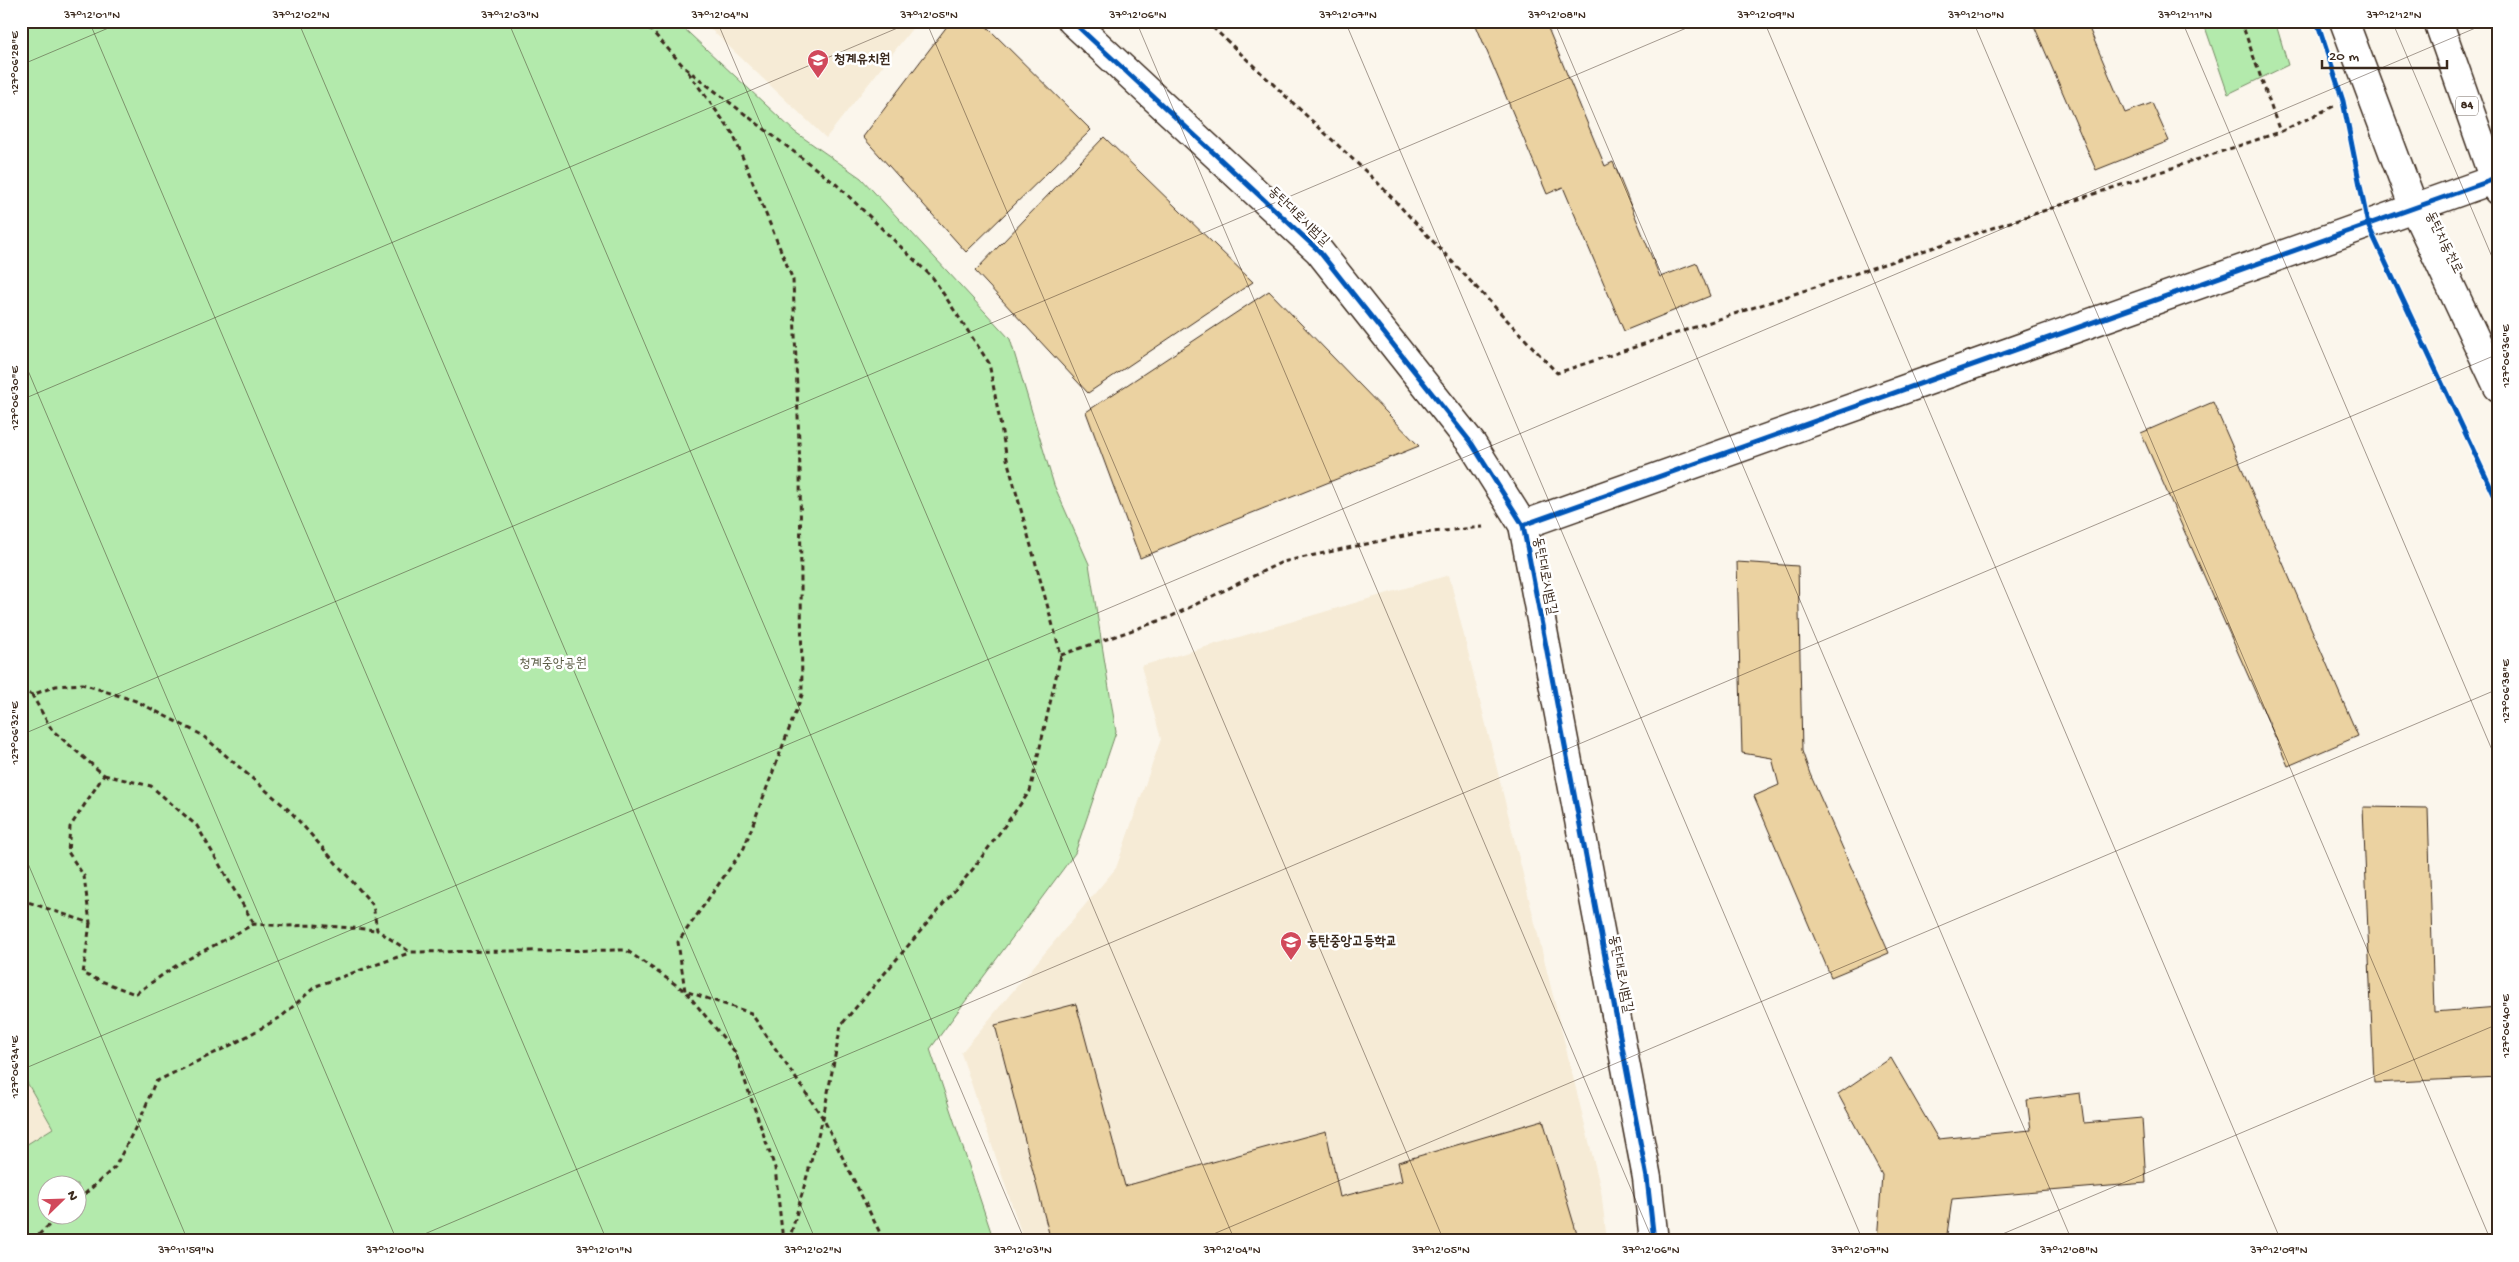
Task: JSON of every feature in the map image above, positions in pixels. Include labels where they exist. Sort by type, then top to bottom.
[{"type":"street","name":"동탄대로시범길","points":[[1072,21],[1319,251],[1472,444],[1522,525],[1647,1178],[1654,1241]]},
{"type":"street","name":"동탄치동천로","points":[[2344,21],[2414,208],[2498,387]]},
{"type":"street","name":"84","points":[[2438,21],[2496,183]]},
{"type":"street","points":[[1522,525],[2414,208],[2496,183]]},
{"type":"path","points":[[642,21],[685,68],[733,134],[793,280],[800,470],[802,695],[744,848],[678,942],[685,991]]},
{"type":"path","points":[[1206,21],[1378,183],[1557,374],[2280,132],[2343,101]]},
{"type":"path","points":[[2241,21],[2280,132]]},
{"type":"path","points":[[685,68],[837,185],[926,271],[933,278],[988,363],[1007,459],[1061,655],[1030,791],[973,869],[841,1025],[823,1118],[789,1241]]},
{"type":"path","points":[[1061,655],[1170,617],[1282,562],[1413,534],[1452,529],[1522,525]]},
{"type":"path","points":[[32,695],[56,686],[82,684],[136,700],[202,735],[296,818],[372,905],[377,930]]},
{"type":"path","points":[[21,689],[32,695],[52,730],[104,775],[151,786],[198,826],[254,924]]},
{"type":"path","points":[[104,775],[70,827],[68,852],[84,876],[90,923],[83,974],[134,994],[177,965],[254,924],[314,925],[377,930],[410,952]]},
{"type":"path","points":[[21,898],[90,923]]},
{"type":"path","points":[[88,1191],[114,1167],[143,1113],[155,1082],[235,1043],[281,1017],[316,986],[410,952],[626,950],[685,991],[735,1052],[775,1168],[783,1241]]},
{"type":"path","points":[[685,991],[751,1013],[823,1118],[884,1241]]},
{"type":"path","points":[[32,1241],[50,1224]]},
{"type":"shaded area","name":"청계유치원","points":[[702,21],[918,21],[826,138]]},
{"type":"shaded area","name":"동탄중앙고등학교","points":[[1449,575],[1601,1190],[1607,1241],[1024,1241],[961,1053],[1116,868],[1161,739],[1141,666]]},
{"type":"shaded area","points":[[21,1072],[53,1128],[21,1148]]},
{"type":"green space","name":"청계중앙공원","points":[[21,21],[676,21],[795,132],[861,178],[1010,339],[1054,485],[1089,564],[1116,732],[1075,853],[930,1049],[994,1241],[21,1241],[21,1148],[53,1128],[21,1072]]},
{"type":"green space","points":[[2203,21],[2275,21],[2288,65],[2228,94]]},
{"type":"building","points":[[951,21],[981,21],[1091,130],[966,252],[863,137]]},
{"type":"building","points":[[1480,21],[1545,21],[1605,166],[1613,162],[1660,277],[1697,263],[1710,296],[1624,331],[1563,187],[1547,194],[1475,23]]},
{"type":"building","points":[[2032,21],[2086,21],[2125,113],[2152,103],[2169,141],[2096,170]]},
{"type":"building","points":[[1104,137],[1253,282],[1088,393],[975,271]]},
{"type":"building","points":[[1269,291],[1419,446],[1140,558],[1086,412]]},
{"type":"building","points":[[2213,402],[2358,736],[2288,766],[2141,433]]},
{"type":"building","points":[[1737,562],[1798,566],[1802,751],[1810,774],[1889,953],[1831,977],[1754,796],[1779,785],[1772,758],[1742,753]]},
{"type":"building","points":[[2363,807],[2428,808],[2434,1012],[2498,1007],[2498,1077],[2374,1083]]},
{"type":"building","points":[[1076,1004],[1125,1186],[1326,1131],[1340,1197],[1402,1181],[1398,1162],[1543,1120],[1579,1241],[1051,1241],[995,1025]]},
{"type":"building","points":[[1891,1058],[1938,1139],[2031,1130],[2027,1100],[2080,1093],[2084,1123],[2142,1118],[2146,1183],[1952,1199],[1946,1241],[1877,1241],[1882,1175],[1838,1094]]},
{"type":"cycle path","points":[[1072,21],[1319,251],[1472,444],[1523,525],[1647,1178],[1654,1241]]},
{"type":"cycle path","points":[[2317,21],[2343,101],[2368,225],[2498,503]]},
{"type":"cycle path","points":[[1523,525],[2498,178]]},
{"type":"place","name":"청계유치원","points":[[818,79]]},
{"type":"place","name":"동탄중앙고등학교","points":[[1291,961]]}]
